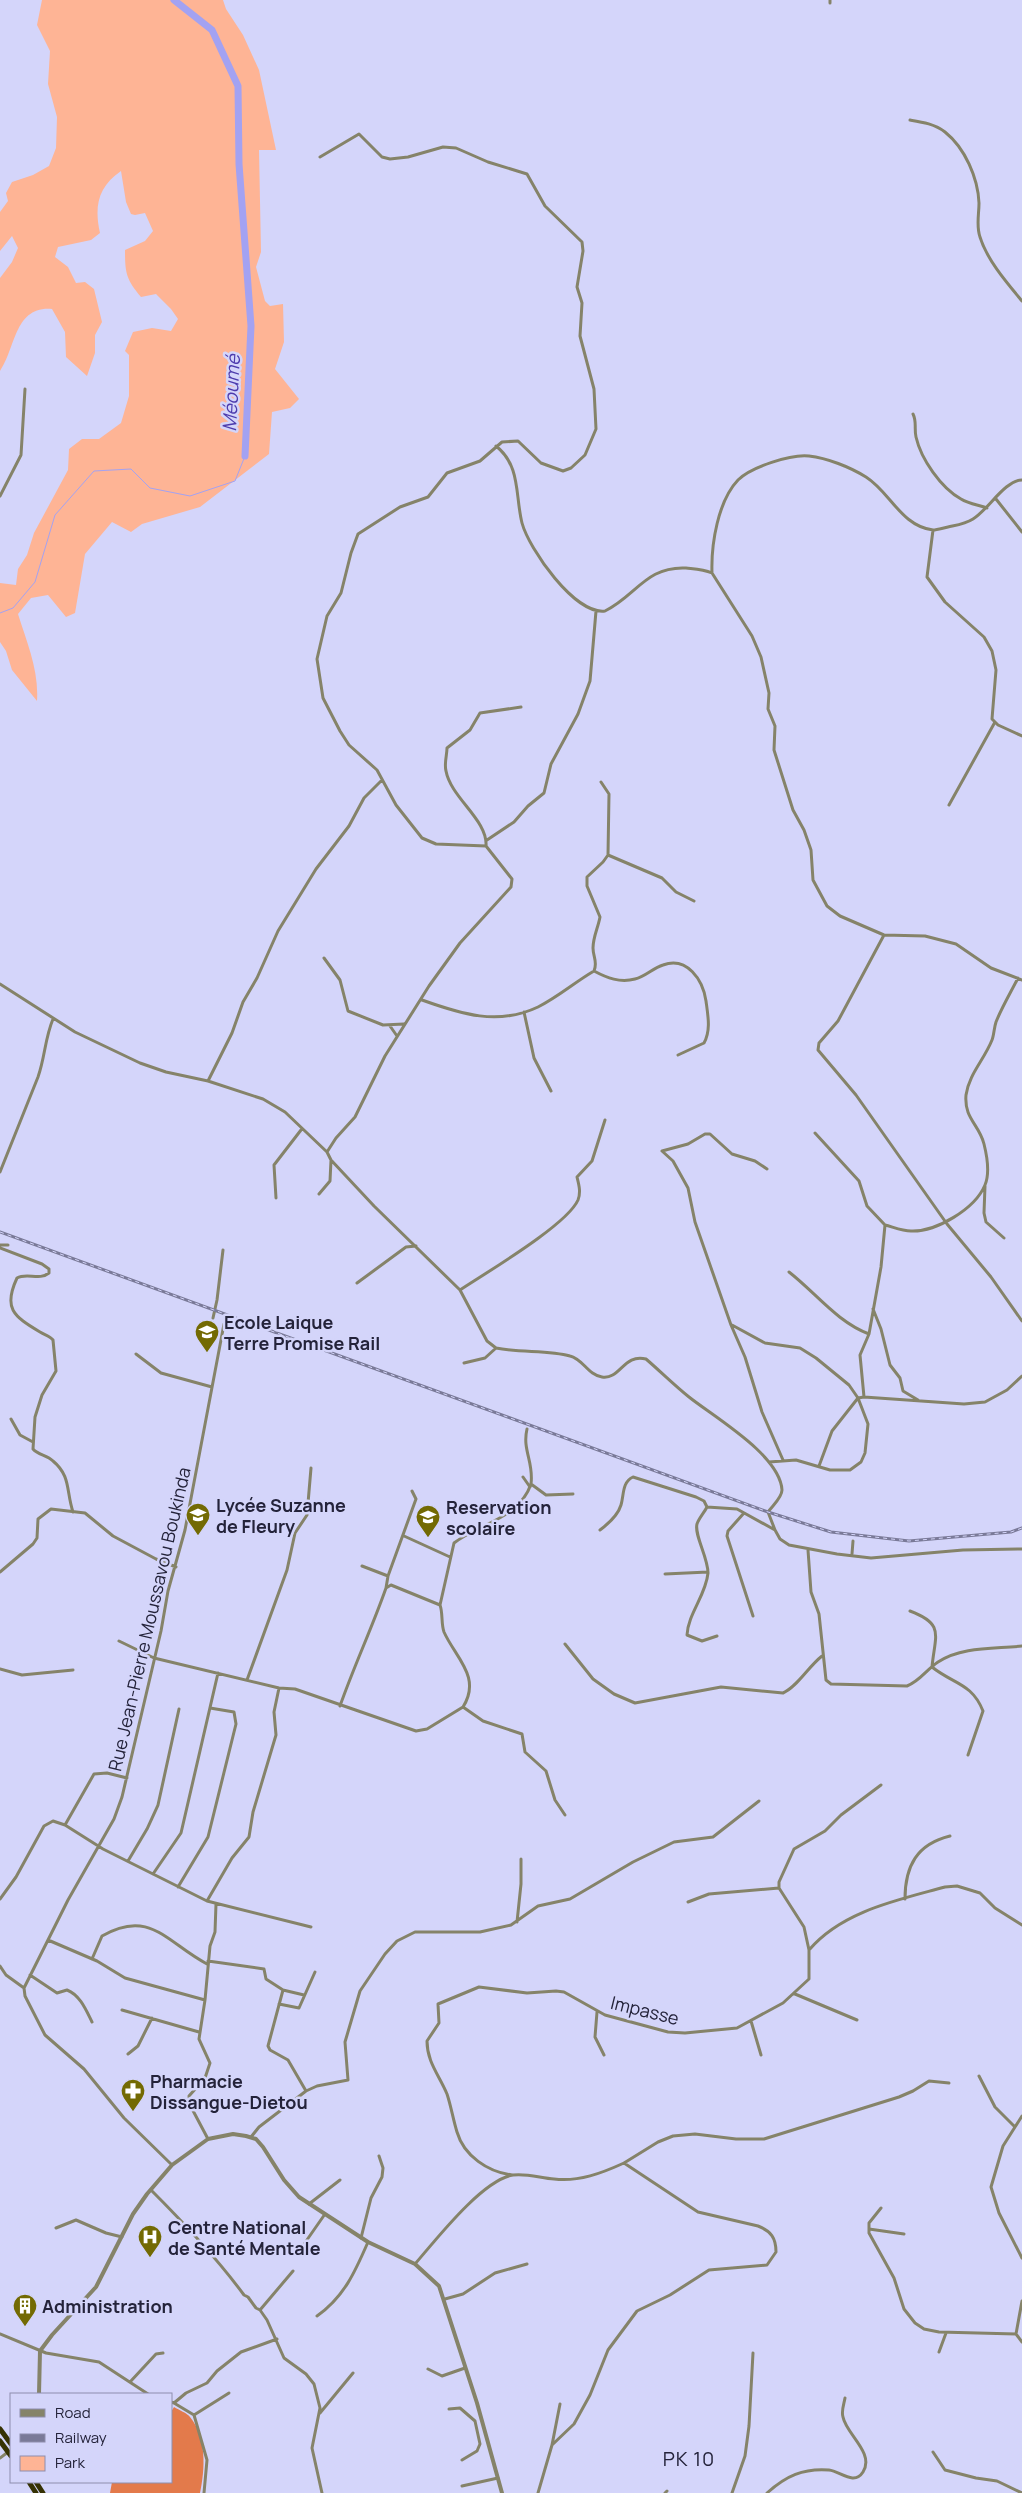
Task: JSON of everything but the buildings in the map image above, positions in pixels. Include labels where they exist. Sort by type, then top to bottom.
[{"type":"highway","points":[[0,2429],[10,2443]]},
{"type":"highway","points":[[0,2441],[10,2454]]},
{"type":"street","points":[[910,120],[928,123],[945,132],[963,153],[975,181],[979,203],[978,230],[980,239],[1010,287],[1022,301]]},
{"type":"street","points":[[320,157],[359,134],[382,156],[390,159],[443,147],[456,148],[488,162],[527,174],[545,206],[582,242],[583,251],[578,287],[582,303],[580,336],[594,389],[596,412],[596,429],[590,447],[578,463],[563,471],[541,463],[518,441],[506,440],[496,446],[480,461],[442,477],[428,497],[400,507],[358,534],[340,593],[328,616],[317,659],[323,698],[349,745],[372,764],[396,805],[426,841],[444,845],[486,846]]},
{"type":"street","points":[[0,496],[21,455],[25,389]]},
{"type":"street","points":[[913,414],[916,421],[916,437],[922,457],[944,485],[963,500],[988,508]]},
{"type":"street","points":[[496,446],[505,453],[512,463],[516,474],[522,525],[536,555],[569,593],[596,611],[606,612],[613,608],[646,580],[658,572],[669,568],[704,569],[712,573],[752,636],[761,657],[769,693],[768,709],[775,726],[774,750],[792,810],[804,830],[811,850],[813,857],[813,880],[831,910],[884,935],[925,936],[956,944],[991,968],[1020,979],[995,1024],[992,1039],[971,1075],[966,1095],[967,1113],[985,1145],[988,1171],[985,1185],[984,1213],[986,1222],[1004,1238]]},
{"type":"street","points":[[712,573],[712,548],[716,526],[726,502],[738,480],[763,465],[793,457],[809,456],[840,465],[866,477],[905,516],[916,524],[934,530],[964,524],[988,508],[1011,483],[1022,480]]},
{"type":"street","points":[[996,499],[1022,532]]},
{"type":"street","points":[[934,530],[927,577],[945,602],[984,637],[992,651],[996,683],[992,715],[995,722],[1022,736]]},
{"type":"street","points":[[487,840],[514,822],[528,806],[544,793],[551,764],[578,714],[590,681],[596,611]]},
{"type":"street","points":[[327,1152],[336,1138],[355,1117],[397,1036],[422,1000],[429,986],[460,943],[511,887],[512,879],[486,846],[487,840],[478,822],[449,781],[445,770],[448,748],[470,730],[480,713],[498,712],[521,707]]},
{"type":"street","points":[[948,805],[995,722]]},
{"type":"street","points":[[208,1081],[229,1041],[243,1002],[257,978],[278,931],[316,869],[349,826],[364,798],[382,780]]},
{"type":"street","points":[[422,1000],[467,1014],[499,1017],[524,1012],[551,1000],[594,971],[597,966],[593,949],[595,931],[600,917],[587,886],[587,878],[608,855],[609,794],[601,782]]},
{"type":"street","points":[[608,855],[662,878],[676,892],[694,901]]},
{"type":"street","points":[[884,935],[838,1021],[819,1043],[818,1050],[856,1094],[947,1224],[991,1277],[1022,1320]]},
{"type":"street","points":[[324,958],[340,980],[347,1010],[376,1024],[389,1026],[405,1024]]},
{"type":"street","points":[[594,971],[616,980],[635,979],[663,964],[677,963],[694,972],[705,996],[709,1025],[707,1037],[704,1043],[678,1055]]},
{"type":"street","points":[[0,984],[75,1032],[140,1063],[166,1072],[208,1081],[263,1099],[285,1112],[301,1130],[327,1152],[331,1160],[460,1290],[488,1341],[496,1348],[571,1356],[594,1375],[601,1378],[614,1375],[631,1359],[638,1357],[646,1359],[688,1396],[726,1423],[769,1462],[782,1490],[780,1497],[768,1512],[780,1539],[789,1545],[808,1550],[852,1554],[871,1558],[963,1550],[1022,1549]]},
{"type":"street","points":[[524,1012],[534,1058],[551,1091]]},
{"type":"street","points":[[0,1172],[43,1064],[47,1033],[53,1019]]},
{"type":"street","points":[[389,1026],[397,1036]]},
{"type":"street","points":[[460,1290],[540,1236],[569,1213],[579,1198],[578,1177],[592,1161],[605,1120]]},
{"type":"street","points":[[276,1198],[274,1165],[301,1130]]},
{"type":"street","points":[[815,1133],[859,1181],[867,1206],[884,1225],[910,1231],[932,1229],[947,1224],[980,1193],[985,1185]]},
{"type":"street","points":[[766,1169],[755,1161],[732,1154],[710,1134],[705,1134],[688,1144],[662,1151],[673,1161],[688,1188],[695,1222],[731,1324],[745,1357],[760,1405],[783,1460]]},
{"type":"street","points":[[319,1194],[330,1181],[331,1160]]},
{"type":"street","points":[[864,1397],[860,1355],[869,1334],[884,1225]]},
{"type":"street","points":[[406,1237],[406,1247]]},
{"type":"street","points":[[0,1239],[1,1246]]},
{"type":"street","points":[[1,1246],[8,1245]]},
{"type":"street","points":[[1,1246],[49,1269],[48,1273],[43,1277],[24,1275],[17,1278],[9,1301],[11,1309],[26,1323],[53,1340],[56,1371],[42,1395],[35,1417],[33,1442],[35,1452],[48,1456],[66,1475],[69,1499],[73,1512]]},
{"type":"street","points":[[357,1283],[406,1247],[416,1246]]},
{"type":"street","points":[[213,1318],[218,1300],[223,1250]]},
{"type":"street","points":[[789,1272],[818,1296],[843,1322],[869,1334]]},
{"type":"street","points":[[873,1309],[881,1329],[890,1365],[900,1378],[903,1391],[918,1401]]},
{"type":"street","name":"Rue Jean-Pierre Moussavou Boukinda","points":[[24,1988],[116,1815],[127,1778],[168,1591],[176,1567],[195,1480],[224,1324]]},
{"type":"street","points":[[731,1324],[765,1343],[800,1348],[809,1352],[845,1382],[858,1398],[868,1424],[869,1433],[862,1462],[850,1470],[842,1472],[796,1460],[769,1462]]},
{"type":"street","points":[[464,1363],[485,1358],[496,1348]]},
{"type":"street","points":[[136,1354],[161,1372],[212,1387]]},
{"type":"street","points":[[819,1466],[832,1431],[858,1398],[964,1404],[985,1402],[1007,1390],[1022,1376]]},
{"type":"street","points":[[11,1419],[20,1435],[33,1442]]},
{"type":"street","points":[[118,1641],[154,1658],[278,1688],[295,1689],[416,1732],[427,1729],[463,1707],[468,1700],[469,1691],[466,1666],[444,1631],[440,1605],[450,1557],[456,1542],[480,1527],[505,1516],[524,1500],[531,1486],[532,1464],[524,1440],[527,1429]]},
{"type":"street","points":[[246,1680],[288,1570],[295,1533],[307,1515],[311,1468]]},
{"type":"street","points":[[523,1476],[531,1486],[546,1495],[573,1494]]},
{"type":"street","points":[[600,1530],[616,1514],[621,1506],[626,1482],[633,1477],[696,1497],[704,1501],[707,1507]]},
{"type":"street","points":[[340,1706],[352,1671],[371,1633],[386,1588],[387,1578],[404,1536],[416,1499],[412,1490]]},
{"type":"street","points":[[707,1507],[737,1509],[775,1530]]},
{"type":"street","points":[[707,1507],[697,1525],[696,1533],[706,1557],[708,1572],[705,1586],[687,1635],[702,1641],[717,1636]]},
{"type":"street","points":[[0,1572],[33,1544],[37,1538],[36,1523],[42,1514],[51,1510],[85,1513],[113,1536],[156,1559],[176,1567]]},
{"type":"street","points":[[744,1513],[728,1531],[728,1536],[753,1616]]},
{"type":"street","points":[[404,1536],[450,1557]]},
{"type":"street","points":[[852,1554],[853,1540]]},
{"type":"street","points":[[808,1550],[811,1592],[819,1614],[826,1680],[834,1684],[907,1686],[917,1681],[945,1658],[975,1650],[1022,1646]]},
{"type":"street","points":[[362,1566],[387,1578],[392,1585],[440,1605]]},
{"type":"street","points":[[665,1574],[708,1572]]},
{"type":"street","points":[[386,1588],[392,1585]]},
{"type":"street","points":[[910,1611],[924,1616],[933,1624],[936,1636],[932,1667]]},
{"type":"street","points":[[566,1644],[593,1679],[614,1694],[635,1703],[721,1687],[784,1693],[793,1689],[811,1664],[822,1656]]},
{"type":"street","points":[[932,1667],[947,1678],[967,1686],[980,1702],[983,1711],[968,1755]]},
{"type":"street","points":[[0,1669],[22,1675],[73,1670]]},
{"type":"street","points":[[153,1874],[181,1832],[218,1673]]},
{"type":"street","points":[[207,1901],[232,1858],[249,1837],[253,1812],[263,1786],[276,1735],[274,1712],[278,1688]]},
{"type":"street","points":[[463,1707],[489,1724],[520,1732],[525,1752],[546,1771],[555,1800],[565,1815]]},
{"type":"street","points":[[178,1886],[210,1831],[236,1724],[234,1712],[210,1708]]},
{"type":"street","points":[[128,1861],[148,1829],[158,1805],[179,1709]]},
{"type":"street","points":[[65,1824],[94,1774],[107,1773],[127,1778]]},
{"type":"street","points":[[688,1902],[708,1894],[779,1888],[779,1882],[791,1852],[826,1830],[841,1815],[881,1785]]},
{"type":"street","points":[[252,2137],[259,2127],[306,2091],[317,2086],[348,2080],[345,2042],[360,1991],[385,1954],[397,1941],[415,1932],[489,1931],[516,1922],[538,1906],[570,1899],[634,1862],[674,1842],[713,1837],[758,1801]]},
{"type":"street","points":[[0,1899],[16,1877],[47,1823],[53,1821],[65,1824],[98,1846],[207,1901],[311,1927]]},
{"type":"street","points":[[905,1899],[906,1883],[917,1853],[937,1841],[950,1836]]},
{"type":"street","points":[[516,1922],[522,1884],[521,1859]]},
{"type":"street","points":[[808,1950],[843,1922],[861,1912],[945,1886],[957,1886],[980,1893],[995,1908],[1022,1925]]},
{"type":"street","name":"Impasse","points":[[512,2175],[498,2172],[474,2159],[458,2134],[447,2094],[428,2057],[427,2040],[439,2023],[438,2004],[479,1987],[527,1993],[552,1990],[564,1992],[598,2012],[678,2033],[725,2030],[751,2021],[795,1994],[809,1979],[808,1950],[804,1927],[779,1888]]},
{"type":"street","points":[[208,2139],[190,2102],[191,2094],[205,2078],[210,2063],[200,2044],[199,2032],[205,2000],[210,1946],[215,1932],[216,1904]]},
{"type":"street","points":[[92,1960],[102,1936],[125,1926],[142,1925],[157,1931],[208,1962],[264,1969],[266,1980],[283,1990],[304,1996]]},
{"type":"street","points":[[48,1940],[136,1983],[205,2000]]},
{"type":"street","points":[[0,1966],[6,1975],[24,1988],[25,1996],[45,2035],[84,2069],[124,2118],[172,2165]]},
{"type":"street","points":[[279,2004],[298,2009],[315,1972]]},
{"type":"street","points":[[30,1975],[57,1993],[67,1990],[71,1992],[80,2001],[92,2022]]},
{"type":"street","points":[[283,1990],[268,2046],[270,2050],[288,2060],[306,2091]]},
{"type":"street","points":[[795,1994],[857,2020]]},
{"type":"street","points":[[122,2010],[199,2032]]},
{"type":"street","points":[[598,2012],[595,2037],[604,2054]]},
{"type":"street","points":[[128,2054],[138,2046],[152,2018]]},
{"type":"street","points":[[751,2021],[761,2055]]},
{"type":"street","points":[[979,2076],[996,2107],[1014,2126]]},
{"type":"street","points":[[415,2264],[472,2201],[499,2181],[512,2175],[564,2180],[600,2174],[658,2142],[673,2136],[695,2134],[736,2139],[764,2139],[914,2092],[929,2081],[949,2083]]},
{"type":"street","points":[[1022,2116],[1014,2126],[998,2159],[991,2187],[999,2213],[1022,2258]]},
{"type":"street","points":[[39,2393],[40,2351],[52,2335],[96,2287],[133,2214],[151,2190],[172,2165],[208,2139],[233,2134],[252,2137],[263,2147],[291,2189],[309,2204],[368,2242],[415,2264],[436,2282],[445,2298],[502,2493]]},
{"type":"street","points":[[361,2238],[371,2198],[382,2177],[383,2168],[379,2156]]},
{"type":"street","points":[[552,2445],[574,2424],[590,2395],[608,2350],[637,2311],[670,2295],[709,2270],[761,2267],[770,2262],[776,2252],[774,2239],[766,2229],[698,2212],[624,2162]]},
{"type":"street","points":[[309,2204],[340,2180]]},
{"type":"street","points":[[151,2190],[186,2225],[221,2264],[244,2295],[260,2310],[284,2358],[306,2374],[314,2384],[320,2414]]},
{"type":"street","points":[[881,2208],[869,2224],[868,2229],[872,2241],[894,2278],[901,2302],[909,2317],[924,2329],[946,2332],[1016,2334]]},
{"type":"street","points":[[302,2247],[325,2214]]},
{"type":"street","points":[[56,2228],[76,2220],[106,2233],[122,2237]]},
{"type":"street","points":[[868,2229],[904,2234]]},
{"type":"street","points":[[317,2316],[345,2290],[368,2242]]},
{"type":"street","points":[[445,2298],[463,2294],[495,2273],[527,2264]]},
{"type":"street","points":[[260,2310],[293,2271]]},
{"type":"street","points":[[1022,2300],[1016,2334],[1022,2342]]},
{"type":"street","points":[[939,2352],[946,2332]]},
{"type":"street","points":[[0,2334],[40,2351],[100,2362],[143,2393]]},
{"type":"street","points":[[204,2493],[207,2460],[194,2415],[172,2403],[186,2393],[207,2384],[215,2373],[241,2352],[276,2339]]},
{"type":"street","points":[[130,2382],[156,2354],[163,2352]]},
{"type":"street","points":[[732,2493],[745,2456],[749,2426],[753,2353]]},
{"type":"street","points":[[428,2369],[442,2376],[465,2368]]},
{"type":"street","points":[[322,2493],[312,2444],[320,2414],[353,2373]]},
{"type":"street","points":[[194,2415],[229,2393]]},
{"type":"street","points":[[767,2493],[790,2475],[805,2470],[835,2471],[851,2478],[859,2476],[864,2471],[863,2452],[843,2418],[845,2398]]},
{"type":"street","points":[[538,2493],[552,2445],[560,2404]]},
{"type":"street","points":[[449,2409],[460,2408],[473,2417],[479,2436],[479,2448],[462,2460]]},
{"type":"street","points":[[479,2436],[486,2434]]},
{"type":"street","points":[[933,2452],[945,2470],[970,2477],[997,2481],[1022,2493]]},
{"type":"street","points":[[0,2458],[10,2454]]},
{"type":"street","points":[[462,2486],[499,2478]]},
{"type":"green space","points":[[42,0],[223,0],[226,9],[243,35],[259,70],[276,150],[259,150],[261,252],[256,267],[265,301],[270,306],[283,304],[284,342],[275,369],[299,399],[290,408],[272,412],[269,454],[200,507],[142,524],[131,532],[112,522],[85,554],[75,613],[66,617],[48,595],[31,598],[18,614],[34,667],[37,701],[12,670],[6,651],[0,642],[0,583],[16,585],[18,569],[27,555],[34,533],[68,470],[69,449],[82,439],[99,439],[121,423],[129,396],[129,355],[125,351],[133,332],[152,328],[171,331],[178,319],[156,294],[141,297],[127,275],[125,250],[145,241],[153,231],[145,213],[131,214],[126,202],[121,171],[107,184],[100,198],[98,223],[100,233],[91,240],[58,247],[55,257],[68,267],[76,283],[85,282],[94,289],[102,322],[95,335],[95,353],[87,376],[66,357],[65,332],[52,309],[40,310],[30,314],[23,321],[0,371],[0,278],[12,262],[18,248],[12,236],[0,251],[0,212],[8,201],[6,193],[12,182],[33,175],[49,166],[56,148],[57,117],[48,84],[50,51],[37,25]]},
{"type":"shaded area","points":[[174,2407],[185,2413],[196,2425],[202,2444],[204,2464],[200,2493],[110,2493],[112,2483],[172,2483],[172,2410]]},
{"type":"waterway","name":"Méoumé","points":[[174,0],[212,30],[238,86],[239,164],[251,326],[245,456]]},
{"type":"waterway","name":"Méoumé","points":[[0,613],[13,608],[35,582],[55,515],[94,471],[131,469],[150,488],[190,496],[235,481],[245,456]]},
{"type":"railway","points":[[0,1232],[768,1512],[831,1532],[909,1541],[1011,1532],[1022,1528]]},
{"type":"place","name":"Ecole Laique Terre Promise Rail","points":[[207,1353]]},
{"type":"place","name":"Lycée Suzanne de Fleury","points":[[198,1536]]},
{"type":"place","name":"Reservation scolaire","points":[[428,1538]]},
{"type":"place","name":"Pharmacie Dissangue-Dietou","points":[[133,2112]]},
{"type":"place","name":"Centre National de Santé Mentale","points":[[150,2258]]},
{"type":"place","name":"Administration","points":[[25,2327]]},
{"type":"district","name":"PK 10","points":[[689,2458]]}]
